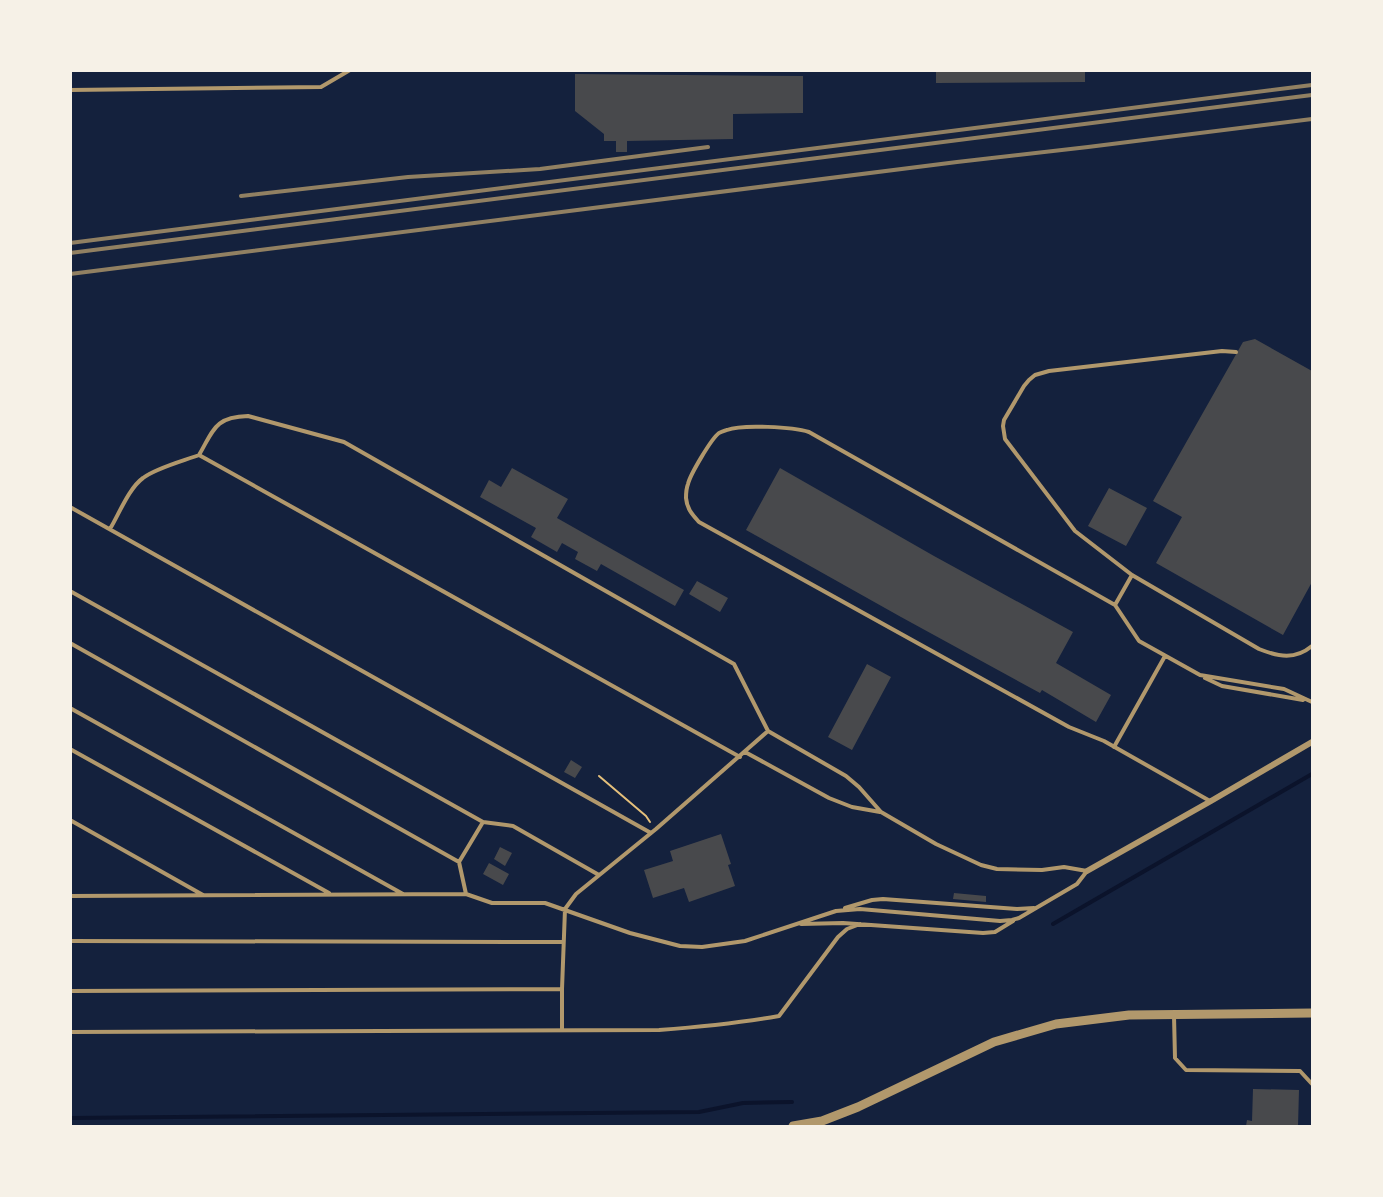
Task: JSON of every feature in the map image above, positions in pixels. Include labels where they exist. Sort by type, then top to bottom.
[{"type":"street","points":[[1087,871],[1312,742]]},
{"type":"street","points":[[793,1126],[822,1121],[858,1107],[994,1042],[1056,1024],[1129,1015],[1312,1013]]},
{"type":"lane","points":[[70,90],[321,87],[350,70]]},
{"type":"lane","points":[[1236,352],[1222,351],[1035,375],[1024,386],[1004,420],[1005,439],[1075,531],[1132,575],[1259,649],[1278,655],[1296,656],[1312,646]]},
{"type":"lane","points":[[110,529],[134,488],[142,479],[151,473],[199,455],[216,426],[225,419],[248,416],[344,441],[734,664],[768,731],[846,776],[881,812],[936,844],[981,865],[997,869],[1017,871],[1064,867],[1087,871],[1077,884],[994,932],[824,922],[792,926]]},
{"type":"lane","points":[[1211,801],[1114,747],[1069,727],[699,522],[689,511],[686,500],[688,482],[711,442],[719,433],[740,427],[801,429],[1115,605],[1139,641],[1200,675],[1222,686],[1311,701]]},
{"type":"lane","points":[[199,455],[740,756]]},
{"type":"lane","points":[[70,507],[651,833]]},
{"type":"lane","points":[[1115,605],[1132,575]]},
{"type":"lane","points":[[70,591],[483,822],[513,826],[599,875]]},
{"type":"lane","points":[[70,643],[459,862]]},
{"type":"lane","points":[[1114,747],[1165,656]]},
{"type":"lane","points":[[1200,675],[1284,689],[1311,701]]},
{"type":"lane","points":[[70,708],[404,894]]},
{"type":"lane","points":[[562,1030],[564,909],[576,894],[656,829],[768,731]]},
{"type":"lane","points":[[70,749],[331,895]]},
{"type":"lane","points":[[745,752],[829,798],[852,807],[881,812]]},
{"type":"lane","points":[[70,820],[204,895]]},
{"type":"lane","points":[[466,894],[459,862],[483,822]]},
{"type":"lane","points":[[70,896],[466,894],[492,903],[545,903],[630,933],[680,946],[746,941],[872,900],[1024,909],[1041,905]]},
{"type":"lane","points":[[836,911],[860,909],[1005,921],[1019,918]]},
{"type":"lane","points":[[70,1032],[659,1030],[706,1026],[779,1016],[838,937],[847,929],[860,924]]},
{"type":"lane","points":[[70,941],[563,942]]},
{"type":"lane","points":[[70,991],[562,989]]},
{"type":"lane","points":[[1174,1014],[1175,1058],[1186,1070],[1300,1071],[1312,1084]]},
{"type":"path","points":[[599,776],[646,816],[656,829]]},
{"type":"building","points":[[936,70],[1085,70],[1085,82],[936,83]]},
{"type":"building","points":[[575,74],[803,76],[803,113],[733,114],[733,139],[627,141],[627,152],[616,152],[616,141],[604,141],[604,134],[575,111]]},
{"type":"building","points":[[1255,339],[1312,371],[1312,582],[1283,635],[1156,563],[1182,517],[1153,501],[1243,342]]},
{"type":"building","points":[[512,468],[568,499],[557,518],[684,590],[675,606],[601,564],[597,571],[575,559],[578,552],[562,543],[557,552],[531,537],[536,528],[480,497],[489,480],[501,487]]},
{"type":"building","points":[[780,468],[1073,632],[1056,663],[1111,695],[1096,722],[1042,690],[1040,693],[746,530]]},
{"type":"building","points":[[1109,488],[1147,508],[1126,546],[1088,526]]},
{"type":"building","points":[[697,581],[728,598],[720,612],[689,594]]},
{"type":"building","points":[[867,664],[891,677],[852,750],[828,737]]},
{"type":"building","points":[[571,760],[582,767],[575,778],[564,772]]},
{"type":"building","points":[[721,834],[731,864],[728,865],[735,886],[689,902],[684,888],[653,898],[644,870],[673,861],[670,851]]},
{"type":"building","points":[[500,847],[512,853],[505,866],[494,859]]},
{"type":"building","points":[[489,863],[509,874],[503,885],[483,874]]},
{"type":"building","points":[[954,893],[986,896],[986,902],[953,899]]},
{"type":"building","points":[[1253,1089],[1299,1090],[1298,1126],[1246,1126],[1247,1120],[1252,1121]]},
{"type":"waterway","points":[[1053,924],[1312,774]]},
{"type":"waterway","points":[[70,1118],[699,1112],[743,1103],[792,1102]]},
{"type":"railway","points":[[70,243],[1312,85]]},
{"type":"railway","points":[[70,253],[1312,95]]},
{"type":"railway","points":[[70,274],[1312,119]]},
{"type":"railway","points":[[241,196],[408,177],[540,169],[708,147]]}]
